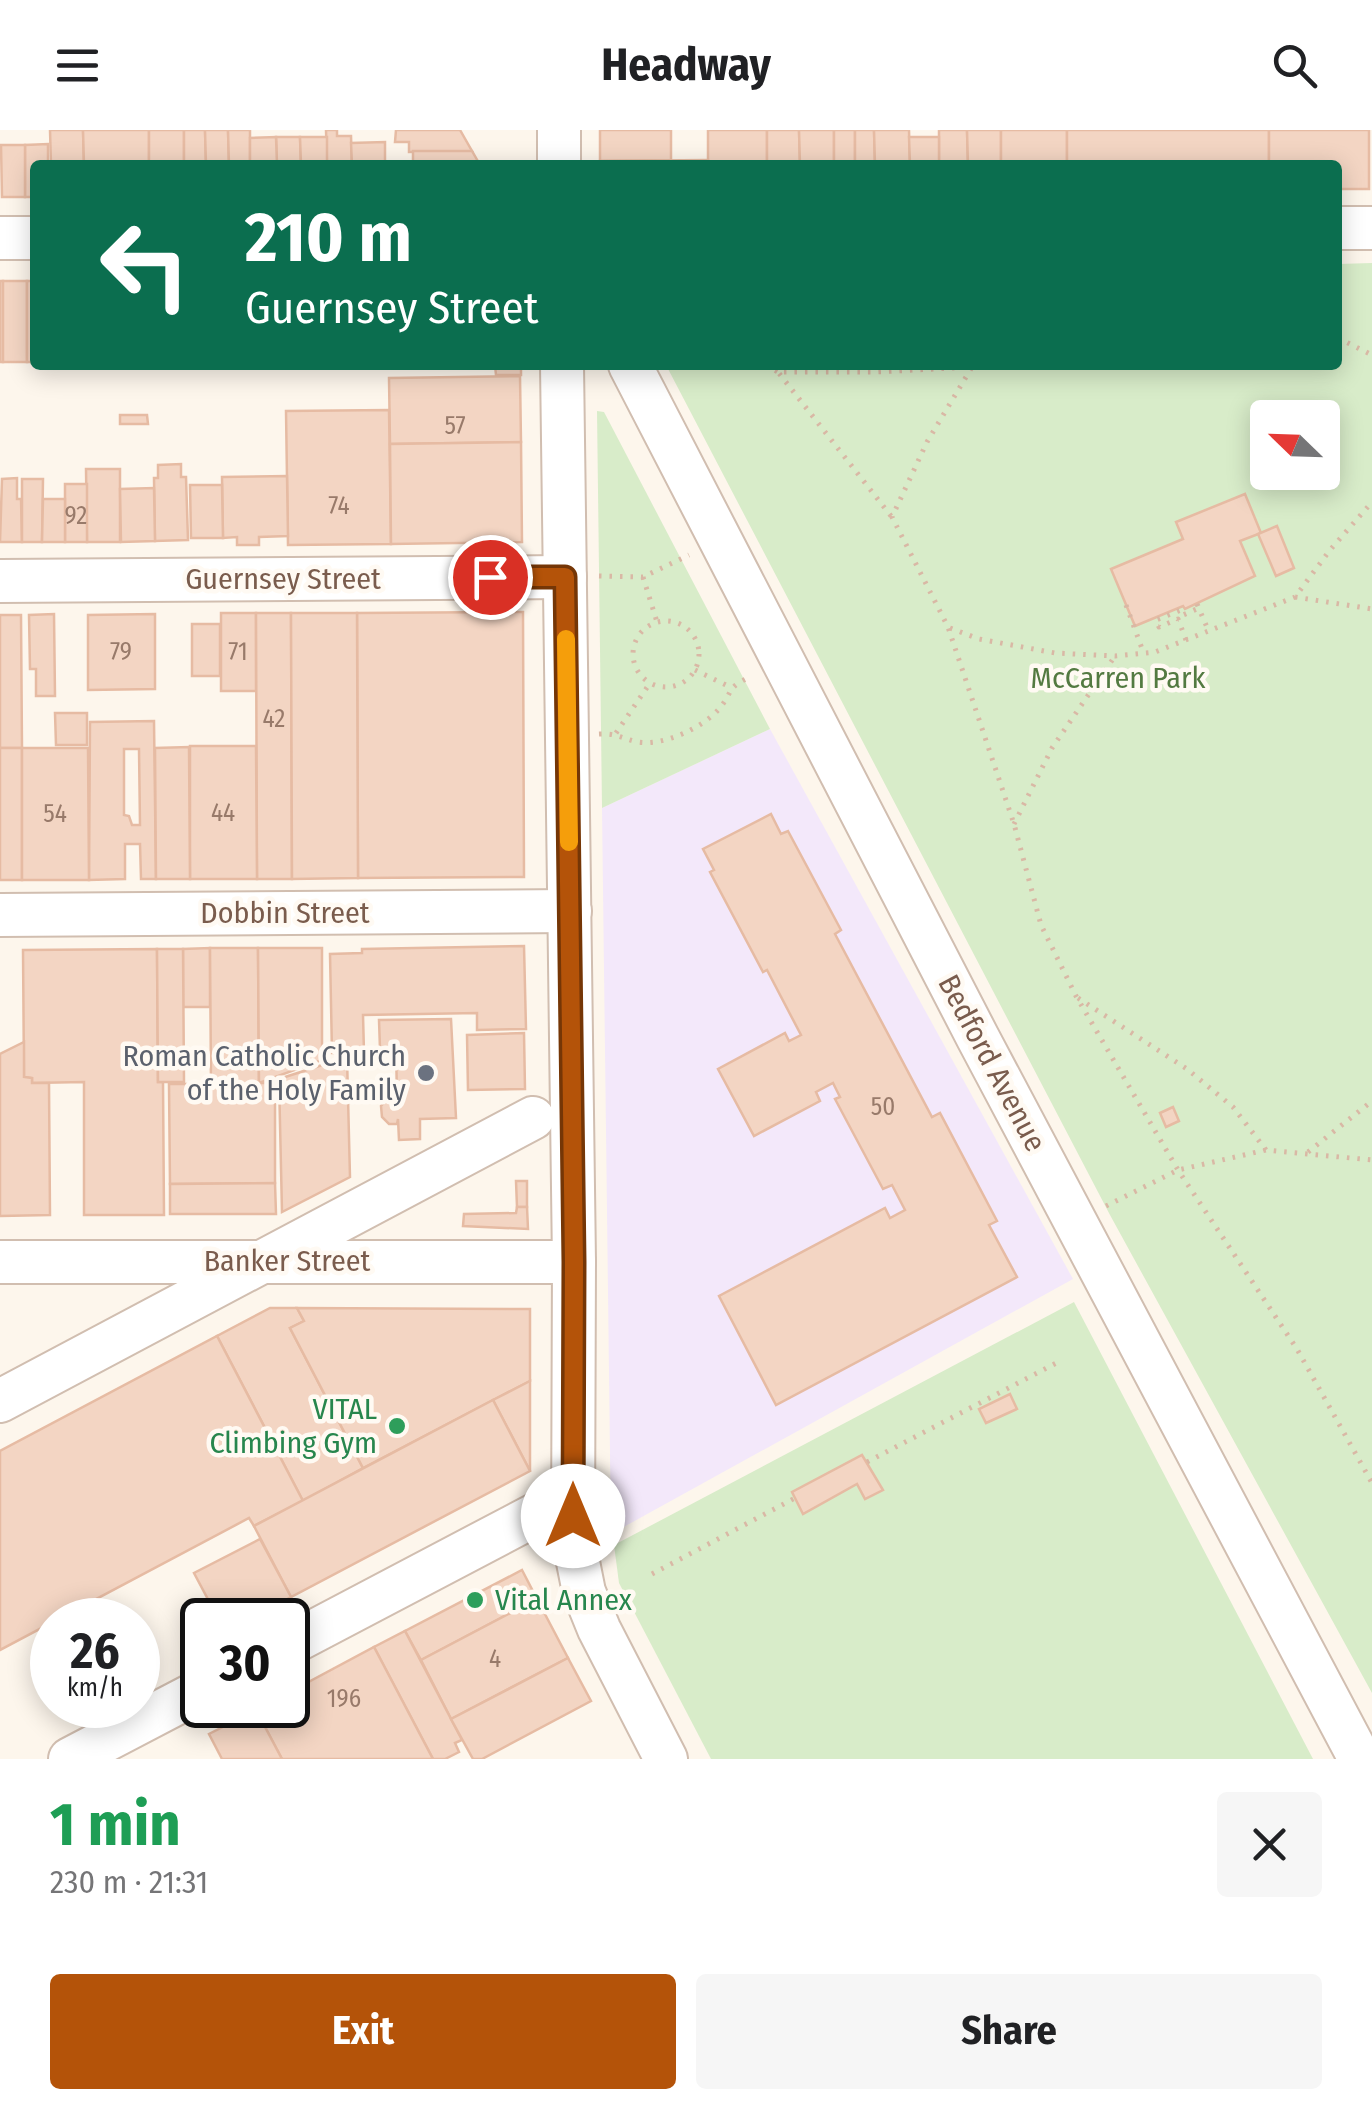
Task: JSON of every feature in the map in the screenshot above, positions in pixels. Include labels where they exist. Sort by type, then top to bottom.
[{"type":"street","points":[[559,130],[559,160]]},
{"type":"street","points":[[1342,228],[1372,228]]},
{"type":"street","points":[[0,238],[30,238]]},
{"type":"street","points":[[562,370],[578,576],[570,911],[573,1537],[584,1592],[599,1629],[666,1759]]},
{"type":"street","name":"Bedford Avenue","points":[[633,370],[978,1038],[1360,1759]]},
{"type":"street","name":"Guernsey Street","points":[[0,580],[578,576]]},
{"type":"street","name":"Dobbin Street","points":[[0,915],[570,911]]},
{"type":"street","points":[[0,1401],[533,1118]]},
{"type":"street","name":"Banker Street","points":[[0,1262],[574,1262]]},
{"type":"street","points":[[310,1633],[573,1495]]},
{"type":"street","points":[[70,1759],[180,1702]]},
{"type":"path","points":[[1342,340],[1372,355]]},
{"type":"path","points":[[775,370],[892,517],[948,627],[1014,824],[1042,925],[1076,996],[1178,1170],[1297,1348],[1372,1483]]},
{"type":"path","points":[[778,372],[914,370]]},
{"type":"path","points":[[892,517],[927,442],[970,370]]},
{"type":"path","points":[[1295,597],[1372,502]]},
{"type":"path","points":[[578,576],[643,577],[690,554]]},
{"type":"path","points":[[643,577],[656,622]]},
{"type":"path","points":[[948,627],[979,639],[1055,653],[1114,656],[1144,654],[1295,597],[1372,609]]},
{"type":"path","points":[[1126,605],[1144,654]]},
{"type":"path","points":[[1186,640],[1178,619],[1159,626],[1156,620],[1181,610],[1183,615],[1198,606],[1209,632]]},
{"type":"path","points":[[656,622],[682,624],[692,633],[699,658],[695,670],[675,686],[650,684],[639,675],[632,650],[644,628],[656,622]]},
{"type":"path","points":[[1014,824],[1052,748],[1114,656]]},
{"type":"path","points":[[695,670],[730,688]]},
{"type":"path","points":[[592,733],[616,733],[638,742],[664,741],[693,728],[719,709],[730,688],[753,675]]},
{"type":"path","points":[[616,733],[650,684]]},
{"type":"path","points":[[1076,996],[1187,1069],[1233,1107],[1266,1150]]},
{"type":"path","points":[[1305,1154],[1372,1101]]},
{"type":"path","points":[[1095,1212],[1178,1170],[1266,1150],[1372,1160]]},
{"type":"path","points":[[866,1462],[1062,1360]]},
{"type":"path","points":[[652,1574],[795,1498]]},
{"type":"shaded area","points":[[770,729],[1073,1279],[611,1534],[602,808]]},
{"type":"green space","name":"McCarren Park","points":[[1372,263],[1372,1693],[1110,1215],[669,370],[1342,370],[1342,264]]},
{"type":"green space","points":[[597,411],[604,412],[770,729],[602,808]]},
{"type":"green space","points":[[1074,1302],[1313,1759],[711,1759],[619,1583],[614,1545]]},
{"type":"building","points":[[50,130],[83,130],[84,160],[51,160]]},
{"type":"building","points":[[83,130],[149,130],[149,160],[84,160]]},
{"type":"building","points":[[149,130],[184,130],[184,160],[149,160]]},
{"type":"building","points":[[184,130],[205,130],[206,160],[184,160]]},
{"type":"building","points":[[205,130],[228,130],[229,160],[206,160]]},
{"type":"building","points":[[228,130],[250,130],[250,160],[229,160]]},
{"type":"building","points":[[326,130],[337,130],[337,136],[351,136],[352,160],[327,160]]},
{"type":"building","points":[[396,130],[460,130],[472,151],[409,152],[409,142],[395,142]]},
{"type":"building","points":[[600,130],[671,130],[671,160],[600,160]]},
{"type":"building","points":[[708,130],[767,130],[767,160],[708,160]]},
{"type":"building","points":[[767,130],[799,130],[800,160],[767,160]]},
{"type":"building","points":[[799,130],[834,130],[834,160],[800,160]]},
{"type":"building","points":[[834,130],[855,130],[855,160],[834,160]]},
{"type":"building","points":[[855,130],[874,130],[875,160],[855,160]]},
{"type":"building","points":[[874,130],[909,130],[910,160],[875,160]]},
{"type":"building","points":[[939,130],[967,130],[968,160],[939,160]]},
{"type":"building","points":[[967,130],[1001,130],[1001,160],[968,160]]},
{"type":"building","points":[[1001,130],[1067,130],[1067,160],[1001,160]]},
{"type":"building","points":[[1067,130],[1269,130],[1269,160],[1067,160]]},
{"type":"building","points":[[1269,130],[1369,130],[1369,189],[1342,189],[1342,160],[1269,160]]},
{"type":"building","points":[[276,137],[300,137],[301,160],[277,160]]},
{"type":"building","points":[[276,137],[277,160],[250,160],[250,138]]},
{"type":"building","points":[[300,137],[327,137],[327,160],[301,160]]},
{"type":"building","points":[[909,137],[939,137],[939,160],[910,160]]},
{"type":"building","points":[[385,142],[385,160],[352,160],[351,143]]},
{"type":"building","points":[[48,144],[48,160],[30,160],[30,197],[25,197],[25,145]]},
{"type":"building","points":[[1,145],[25,145],[25,197],[2,197]]},
{"type":"building","points":[[413,151],[472,151],[477,160],[413,160]]},
{"type":"building","points":[[3,281],[3,362],[0,362]]},
{"type":"building","points":[[3,281],[27,281],[27,362],[3,362]]},
{"type":"building","points":[[27,281],[30,281],[30,362]]},
{"type":"building","points":[[496,370],[521,370],[521,375],[496,375]]},
{"type":"building","points":[[520,376],[521,442],[390,444],[389,378]]},
{"type":"building","points":[[389,410],[391,544],[288,545],[286,411]]},
{"type":"building","points":[[120,415],[147,415],[148,424],[120,424]]},
{"type":"building","points":[[521,442],[522,542],[391,544],[390,444]]},
{"type":"building","points":[[181,464],[181,477],[186,477],[188,540],[155,541],[154,478],[158,478],[158,465]]},
{"type":"building","points":[[86,469],[120,469],[120,542],[87,542]]},
{"type":"building","points":[[287,476],[288,536],[259,537],[259,545],[237,545],[237,537],[223,538],[222,477]]},
{"type":"building","points":[[17,478],[22,542],[0,542],[2,479]]},
{"type":"building","points":[[22,479],[43,479],[42,542],[22,542]]},
{"type":"building","points":[[65,484],[87,484],[87,542],[65,542]]},
{"type":"building","points":[[190,485],[222,485],[223,538],[191,538]]},
{"type":"building","points":[[154,488],[155,541],[121,542],[120,489]]},
{"type":"building","points":[[1245,494],[1261,533],[1240,541],[1255,576],[1185,609],[1183,606],[1135,626],[1111,569],[1183,539],[1176,522]]},
{"type":"building","points":[[43,499],[65,499],[65,542],[42,542]]},
{"type":"building","points":[[1277,526],[1294,568],[1276,576],[1258,534]]},
{"type":"building","points":[[523,612],[524,877],[358,878],[357,613]]},
{"type":"building","points":[[221,613],[256,613],[256,691],[221,691]]},
{"type":"building","points":[[256,613],[291,613],[292,879],[257,879]]},
{"type":"building","points":[[291,613],[357,613],[358,878],[292,879]]},
{"type":"building","points":[[54,614],[55,696],[36,696],[36,669],[30,669],[29,615]]},
{"type":"building","points":[[155,614],[155,689],[88,690],[88,615]]},
{"type":"building","points":[[0,615],[21,615],[22,748],[0,748]]},
{"type":"building","points":[[192,624],[220,624],[220,676],[192,676]]},
{"type":"building","points":[[55,713],[87,713],[87,745],[56,745]]},
{"type":"building","points":[[154,721],[156,879],[141,879],[140,844],[125,844],[125,879],[89,880],[90,722]],"holes":[[[124,749],[139,749],[140,825],[132,825],[129,816],[124,815]]]},
{"type":"building","points":[[190,746],[256,746],[257,879],[190,879]]},
{"type":"building","points":[[189,747],[190,879],[156,879],[155,748]]},
{"type":"building","points":[[0,748],[22,748],[22,880],[0,880]]},
{"type":"building","points":[[22,748],[88,748],[89,880],[22,880]]},
{"type":"building","points":[[771,814],[781,834],[788,831],[841,930],[835,934],[932,1117],[940,1113],[997,1221],[989,1225],[1017,1277],[776,1405],[719,1296],[885,1208],[890,1218],[905,1210],[892,1185],[883,1189],[835,1099],[840,1097],[833,1083],[816,1092],[820,1101],[754,1136],[718,1069],[785,1033],[789,1041],[801,1035],[710,872],[714,870],[703,849]]},
{"type":"building","points":[[524,946],[526,1029],[477,1030],[477,1013],[363,1015],[364,1052],[332,1053],[330,954],[362,953],[362,949]]},
{"type":"building","points":[[210,948],[210,1007],[183,1007],[183,949]]},
{"type":"building","points":[[210,948],[258,948],[259,1083],[275,1083],[275,1183],[170,1184],[169,1084],[211,1084]]},
{"type":"building","points":[[258,948],[322,948],[322,1060],[259,1083]]},
{"type":"building","points":[[157,949],[164,1215],[84,1215],[84,1082],[32,1083],[32,1078],[24,1077],[23,950]]},
{"type":"building","points":[[157,949],[183,949],[184,1082],[158,1082]]},
{"type":"building","name":"Roman Catholic Church of the Holy Family","points":[[451,1019],[456,1118],[420,1119],[420,1139],[399,1140],[398,1119],[397,1124],[389,1124],[382,1117],[381,1106],[388,1098],[397,1097],[396,1048],[380,1049],[379,1020]]},
{"type":"building","points":[[524,1033],[525,1089],[468,1090],[467,1035]]},
{"type":"building","points":[[24,1042],[24,1077],[32,1078],[32,1083],[49,1083],[50,1215],[0,1216],[0,1054]]},
{"type":"building","points":[[347,1057],[350,1177],[282,1212],[279,1079]]},
{"type":"building","points":[[1173,1107],[1179,1121],[1166,1127],[1160,1113]]},
{"type":"building","points":[[516,1181],[527,1181],[527,1207],[517,1207]]},
{"type":"building","points":[[275,1183],[276,1214],[170,1214],[170,1184]]},
{"type":"building","points":[[517,1207],[527,1207],[528,1229],[463,1226],[464,1214],[516,1213]]},
{"type":"building","points":[[270,1308],[297,1308],[304,1321],[290,1328],[363,1468],[303,1501],[217,1336]]},
{"type":"building","points":[[297,1308],[530,1309],[530,1381],[363,1468],[290,1328],[304,1321]]},
{"type":"building","points":[[217,1336],[303,1501],[254,1526],[249,1518],[98,1598],[30,1598],[30,1634],[0,1650],[0,1451]]},
{"type":"building","points":[[530,1381],[530,1471],[493,1400]]},
{"type":"building","points":[[1010,1394],[1017,1409],[986,1423],[979,1409]]},
{"type":"building","points":[[493,1400],[530,1471],[291,1597],[254,1526]]},
{"type":"building","points":[[862,1455],[883,1490],[865,1499],[857,1484],[803,1514],[792,1492]]},
{"type":"building","points":[[260,1539],[291,1597],[207,1598],[194,1573]]},
{"type":"building","points":[[522,1570],[537,1599],[421,1660],[405,1631]]},
{"type":"building","points":[[537,1599],[568,1658],[451,1719],[421,1660]]},
{"type":"building","points":[[405,1631],[462,1740],[455,1743],[459,1752],[445,1759],[433,1759],[374,1647]]},
{"type":"building","points":[[374,1647],[433,1759],[282,1759],[266,1728],[310,1728],[310,1681]]},
{"type":"building","points":[[568,1658],[591,1701],[482,1759],[473,1759],[451,1719]]},
{"type":"building","points":[[221,1728],[266,1728],[282,1759],[222,1759],[209,1734]]},
{"type":"slow traffic","points":[[566,639],[569,842]]},
{"type":"place","name":"Roman Catholic Church of the Holy Family","points":[[426,1073]]},
{"type":"place","name":"VITAL Climbing Gym","points":[[397,1426]]},
{"type":"place","name":"Vital Annex","points":[[475,1600]]},
{"type":"route","points":[[490,577],[565,577],[574,1188],[573,1516]]}]
